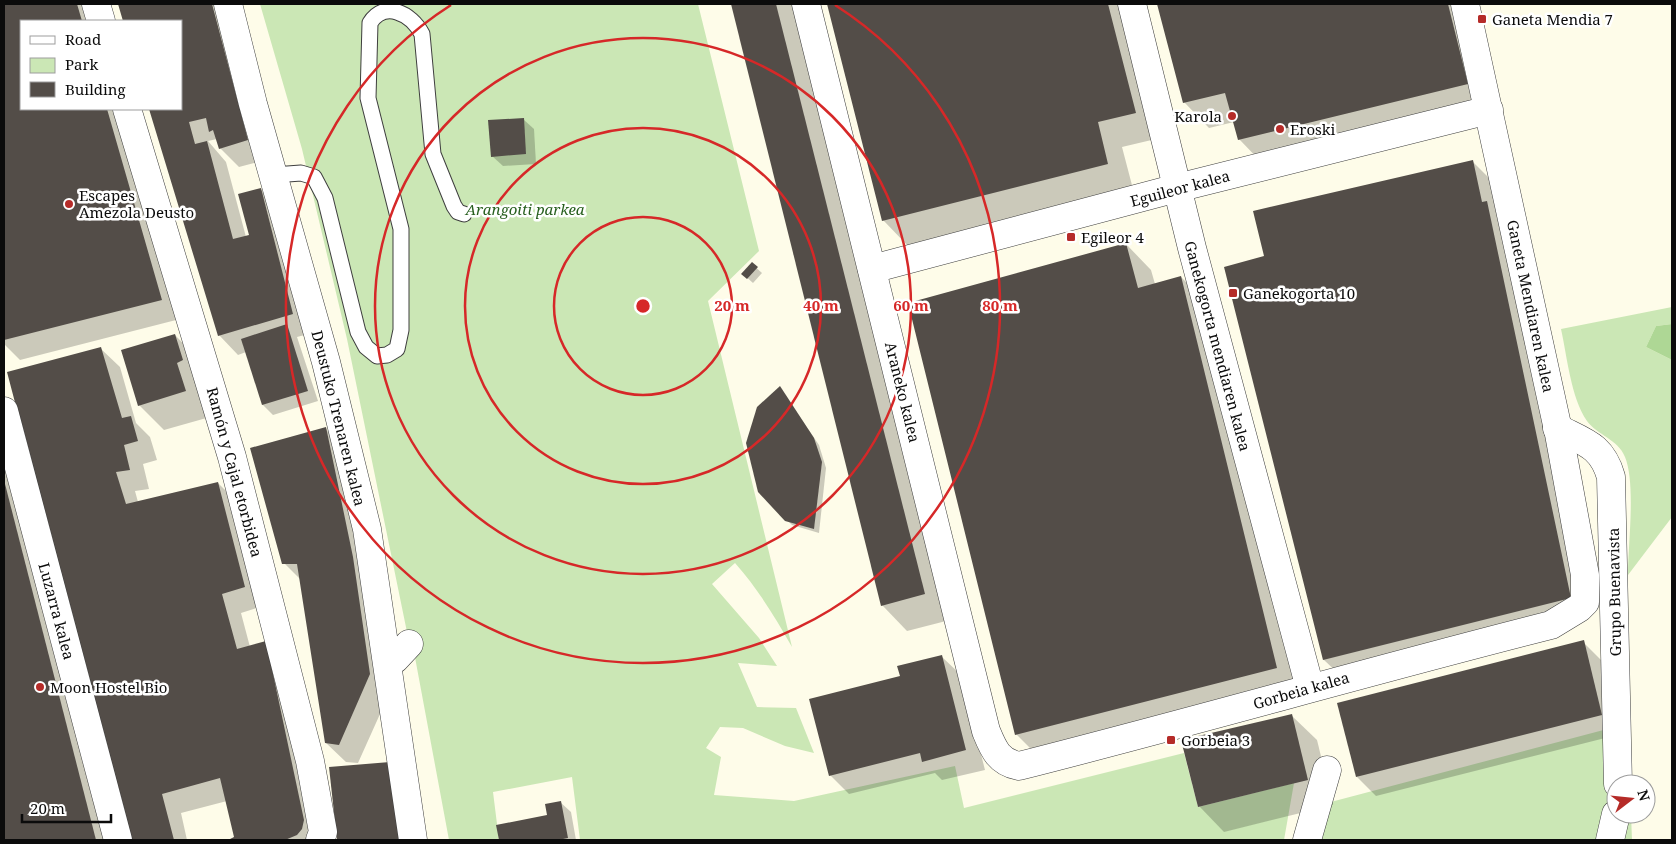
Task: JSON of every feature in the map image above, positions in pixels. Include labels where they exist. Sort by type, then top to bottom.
[{"type":"street","points":[[96,4],[101,20]]},
{"type":"street","name":"Deustuko Trenaren kalea","points":[[228,4],[326,362],[367,529],[414,840]]},
{"type":"street","name":"Araneko kalea","points":[[806,4],[986,730],[996,754],[1008,764],[1019,766]]},
{"type":"street","name":"Ganekogorta mendiaren kalea","points":[[1132,4],[1177,188],[1310,688]]},
{"type":"street","name":"Ganeta Mendiaren kalea","points":[[1465,4],[1557,428],[1585,574],[1585,602],[1580,608]]},
{"type":"street","name":"Ramón y Cajal etorbidea","points":[[127,110],[232,457],[310,761],[323,832],[320,840]]},
{"type":"street","name":"Eguileor kalea","points":[[872,270],[1177,188],[1489,110]]},
{"type":"street","name":"Luzarra kalea","points":[[4,411],[118,840]]},
{"type":"street","name":"Grupo Buenavista","points":[[1557,428],[1599,450],[1607,462],[1611,476],[1618,774]]},
{"type":"street","name":"Gorbeia kalea","points":[[1019,766],[1166,729],[1310,688],[1551,625],[1580,608]]},
{"type":"street","points":[[1307,840],[1327,770]]},
{"type":"lane","points":[[274,175],[301,173],[314,177],[324,198],[358,332],[366,347],[377,356],[387,355],[397,348],[401,330],[401,229],[368,98],[370,23],[375,13],[390,7],[416,22],[422,34],[434,154],[454,206],[458,212],[464,214]]},
{"type":"green space","name":"Arangoiti parkea","points":[[260,4],[698,4],[759,251],[708,301],[792,647],[766,604],[735,563],[712,584],[759,638],[777,666],[738,663],[757,707],[796,708],[814,753],[785,746],[743,728],[720,727],[706,748],[721,757],[714,795],[794,801],[955,766],[964,808],[1184,753],[1198,807],[1294,783],[1284,840],[580,840],[572,777],[493,792],[499,840],[449,840],[414,652],[408,637],[347,339],[302,149]]},
{"type":"green space","points":[[1672,307],[1672,324],[1656,326],[1646,347],[1672,360],[1672,517],[1628,575],[1631,498],[1625,457],[1613,441],[1591,426],[1582,412],[1573,389],[1561,329]]},
{"type":"green space","points":[[1672,324],[1672,360],[1646,347],[1656,326]]},
{"type":"green space","points":[[1630,723],[1618,774],[1606,774],[1606,824],[1631,824],[1632,840],[1317,840],[1327,803]]},
{"type":"building","name":"Escapes Amezola Deusto","points":[[4,4],[77,4],[82,20],[20,20],[20,110],[107,110],[162,300],[4,340]]},
{"type":"building","points":[[118,4],[212,4],[248,140],[219,149],[213,130],[209,132],[206,118],[189,122],[195,144],[207,141],[233,239],[249,235],[238,194],[261,188],[293,314],[218,336],[149,110],[182,110],[182,20],[123,20]]},
{"type":"building","points":[[731,4],[776,4],[925,594],[881,606]]},
{"type":"building","points":[[827,4],[1108,4],[1136,113],[1098,122],[1108,164],[882,221]]},
{"type":"building","points":[[1157,4],[1448,4],[1468,84],[1238,140],[1225,93],[1183,103]]},
{"type":"building","points":[[524,118],[526,154],[491,157],[488,120]]},
{"type":"building","points":[[1473,160],[1482,202],[1487,201],[1571,598],[1323,660],[1224,267],[1264,256],[1253,211]]},
{"type":"building","points":[[1126,243],[1138,288],[1181,276],[1277,668],[1015,735],[908,303]]},
{"type":"building","points":[[752,262],[758,267],[747,279],[741,274]]},
{"type":"building","points":[[287,324],[308,391],[262,405],[241,339]]},
{"type":"building","points":[[175,334],[183,360],[177,363],[186,391],[138,406],[121,350]]},
{"type":"building","points":[[101,347],[122,418],[131,416],[138,441],[124,445],[130,470],[116,472],[126,504],[218,482],[245,587],[222,594],[237,649],[266,641],[304,820],[302,829],[297,835],[285,840],[228,840],[234,837],[220,778],[162,794],[174,840],[130,840],[7,372]]},
{"type":"building","points":[[780,386],[814,438],[822,462],[814,529],[785,521],[758,492],[746,443],[757,407]]},
{"type":"building","points":[[326,427],[353,557],[370,674],[339,745],[325,743],[297,564],[282,564],[250,448]]},
{"type":"building","points":[[4,480],[96,840],[4,840]]},
{"type":"building","points":[[1584,640],[1602,715],[1356,777],[1337,703]]},
{"type":"building","points":[[942,655],[966,750],[922,762],[920,753],[829,776],[809,699],[900,676],[897,666]]},
{"type":"building","points":[[1292,714],[1308,780],[1198,807],[1181,740]]},
{"type":"building","points":[[390,762],[405,840],[337,840],[329,767]]},
{"type":"building","points":[[561,801],[568,838],[558,840],[499,840],[496,825],[547,815],[545,804]]},
{"type":"place","name":"Ganeta Mendia 7","points":[[1482,19]]},
{"type":"place","name":"Karola","points":[[1232,116]]},
{"type":"place","name":"Eroski","points":[[1280,129]]},
{"type":"place","name":"Escapes Amezola Deusto","points":[[69,204]]},
{"type":"place","name":"Egileor 4","points":[[1071,237]]},
{"type":"place","name":"Ganekogorta 10","points":[[1233,293]]},
{"type":"place","name":"Moon Hostel Bio","points":[[40,687]]},
{"type":"place","name":"Gorbeia 3","points":[[1171,740]]}]
